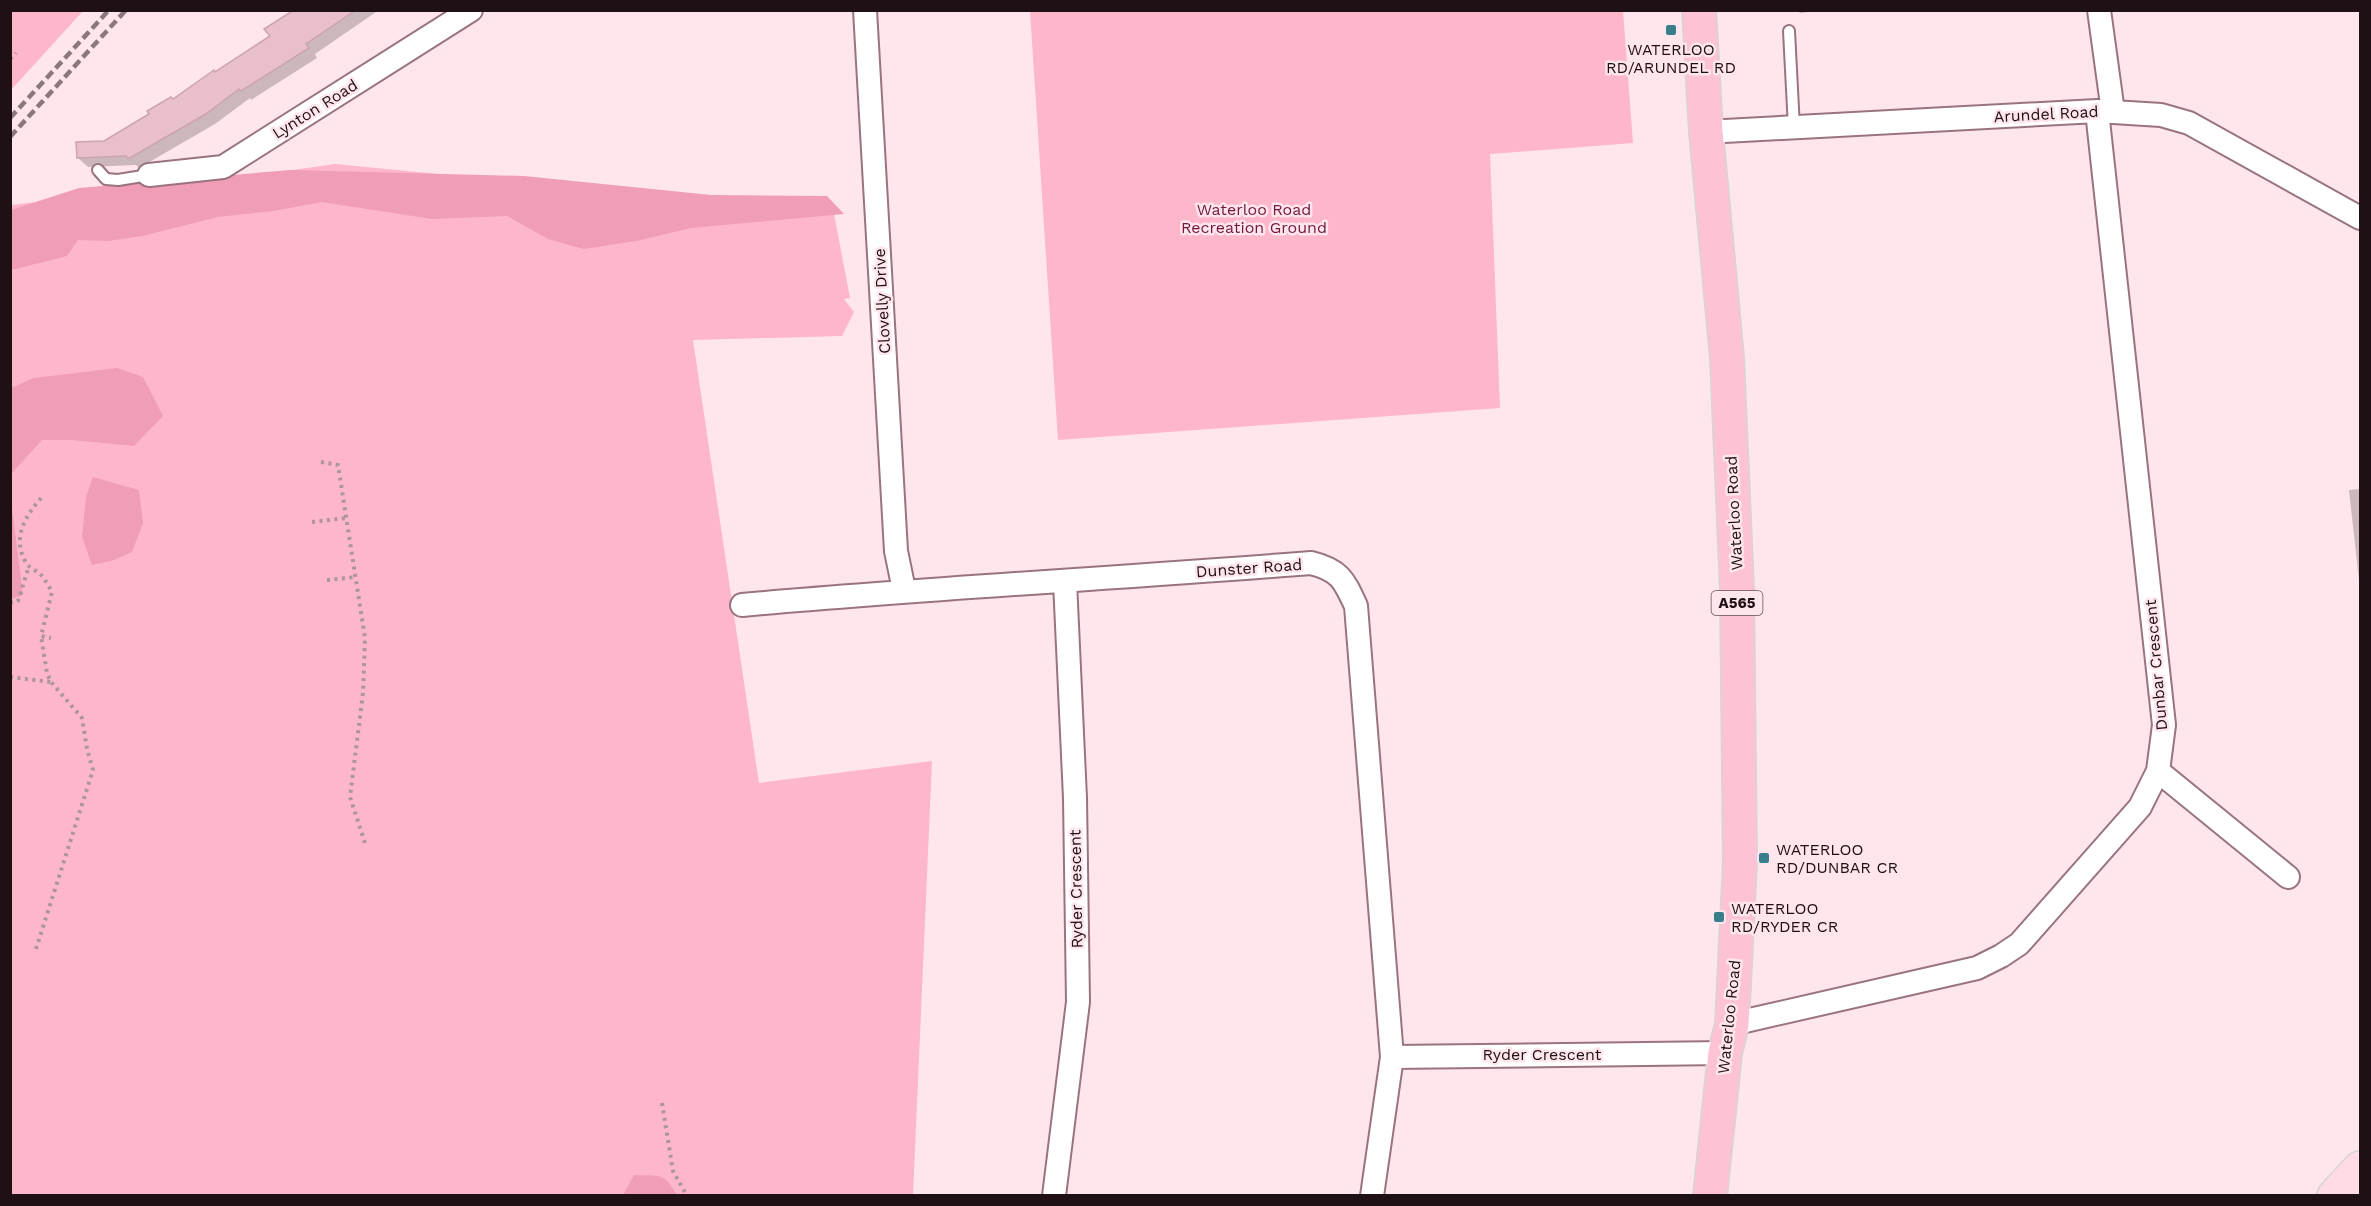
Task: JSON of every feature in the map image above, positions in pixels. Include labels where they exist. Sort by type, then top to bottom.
[{"type":"highway","name":"Waterloo Road","points":[[1699,10],[1706,132],[1727,358],[1737,590],[1740,862],[1728,1039],[1710,1196]]},
{"type":"main road","points":[[2334,1196],[2361,1168]]},
{"type":"street","name":"Lynton Road","points":[[149,175],[223,166],[471,10]]},
{"type":"street","name":"Clovelly Drive","points":[[865,10],[896,551],[904,590]]},
{"type":"street","name":"Dunbar Crescent","points":[[1728,1039],[1977,968],[2001,956],[2019,944],[2126,824],[2140,807],[2158,771],[2164,725],[2105,111],[2099,10]]},
{"type":"street","name":"Arundel Road","points":[[1706,132],[2105,111],[2161,114],[2189,123],[2361,218]]},
{"type":"street","name":"Dunster Road","points":[[742,605],[904,590],[1065,582],[1311,563],[1330,568],[1345,583],[1356,606],[1392,1057]]},
{"type":"street","name":"Ryder Crescent","points":[[1054,1196],[1077,1002],[1075,798],[1065,582]]},
{"type":"street","points":[[2158,771],[2288,877]]},
{"type":"street","name":"Ryder Crescent","points":[[1392,1057],[1728,1039]]},
{"type":"street","points":[[1372,1196],[1392,1057]]},
{"type":"lane","points":[[1789,31],[1794,128]]},
{"type":"lane","points":[[98,170],[106,179],[118,180],[149,175]]},
{"type":"path","points":[[10,59],[16,53]]},
{"type":"path","points":[[321,462],[338,465],[365,638],[363,693],[350,796],[365,843]]},
{"type":"path","points":[[36,949],[93,770],[82,718],[46,673],[41,636],[52,592],[41,575],[25,562],[21,546],[20,528],[41,498]]},
{"type":"path","points":[[312,522],[346,518]]},
{"type":"path","points":[[10,603],[18,601],[29,566]]},
{"type":"path","points":[[327,580],[356,577]]},
{"type":"path","points":[[41,636],[51,638]]},
{"type":"path","points":[[10,677],[51,682]]},
{"type":"path","points":[[662,1103],[673,1172],[687,1196]]},
{"type":"green space","points":[[10,11],[83,11],[11,90]]},
{"type":"green space","name":"Waterloo Road Recreation Ground","points":[[1030,11],[1623,11],[1633,143],[1490,154],[1500,408],[1058,440]]},
{"type":"green space","points":[[335,164],[714,201],[832,203],[850,298],[844,299],[854,312],[842,336],[693,340],[759,783],[932,761],[913,1195],[11,1195],[10,205],[179,186]]},
{"type":"shaded area","points":[[290,170],[524,176],[711,195],[827,196],[844,214],[691,228],[636,241],[584,249],[548,239],[507,216],[432,219],[322,202],[273,211],[218,217],[142,236],[108,241],[78,240],[67,256],[11,270],[11,210],[79,188]]},
{"type":"shaded area","points":[[117,368],[143,377],[163,416],[134,446],[72,440],[42,440],[12,473],[11,500],[11,388],[34,378]]},
{"type":"shaded area","points":[[93,477],[139,490],[143,523],[132,552],[111,561],[92,565],[82,537],[86,497]]},
{"type":"shaded area","points":[[11,500],[23,595],[11,599]]},
{"type":"shaded area","points":[[634,1175],[660,1177],[668,1182],[677,1195],[623,1195]]},
{"type":"building","points":[[294,10],[356,10],[306,44],[309,48],[241,91],[239,89],[206,114],[128,159],[126,156],[77,158],[76,142],[104,141],[149,114],[147,111],[171,97],[173,99],[214,70],[215,72],[270,36],[264,29]]},
{"type":"railway","points":[[10,118],[109,10]]},
{"type":"railway","points":[[10,137],[126,10]]},
{"type":"place","name":"WATERLOO RD/ARUNDEL RD","points":[[1671,30]]},
{"type":"place","name":"WATERLOO RD/DUNBAR CR","points":[[1764,858]]},
{"type":"place","name":"WATERLOO RD/RYDER CR","points":[[1719,917]]}]
